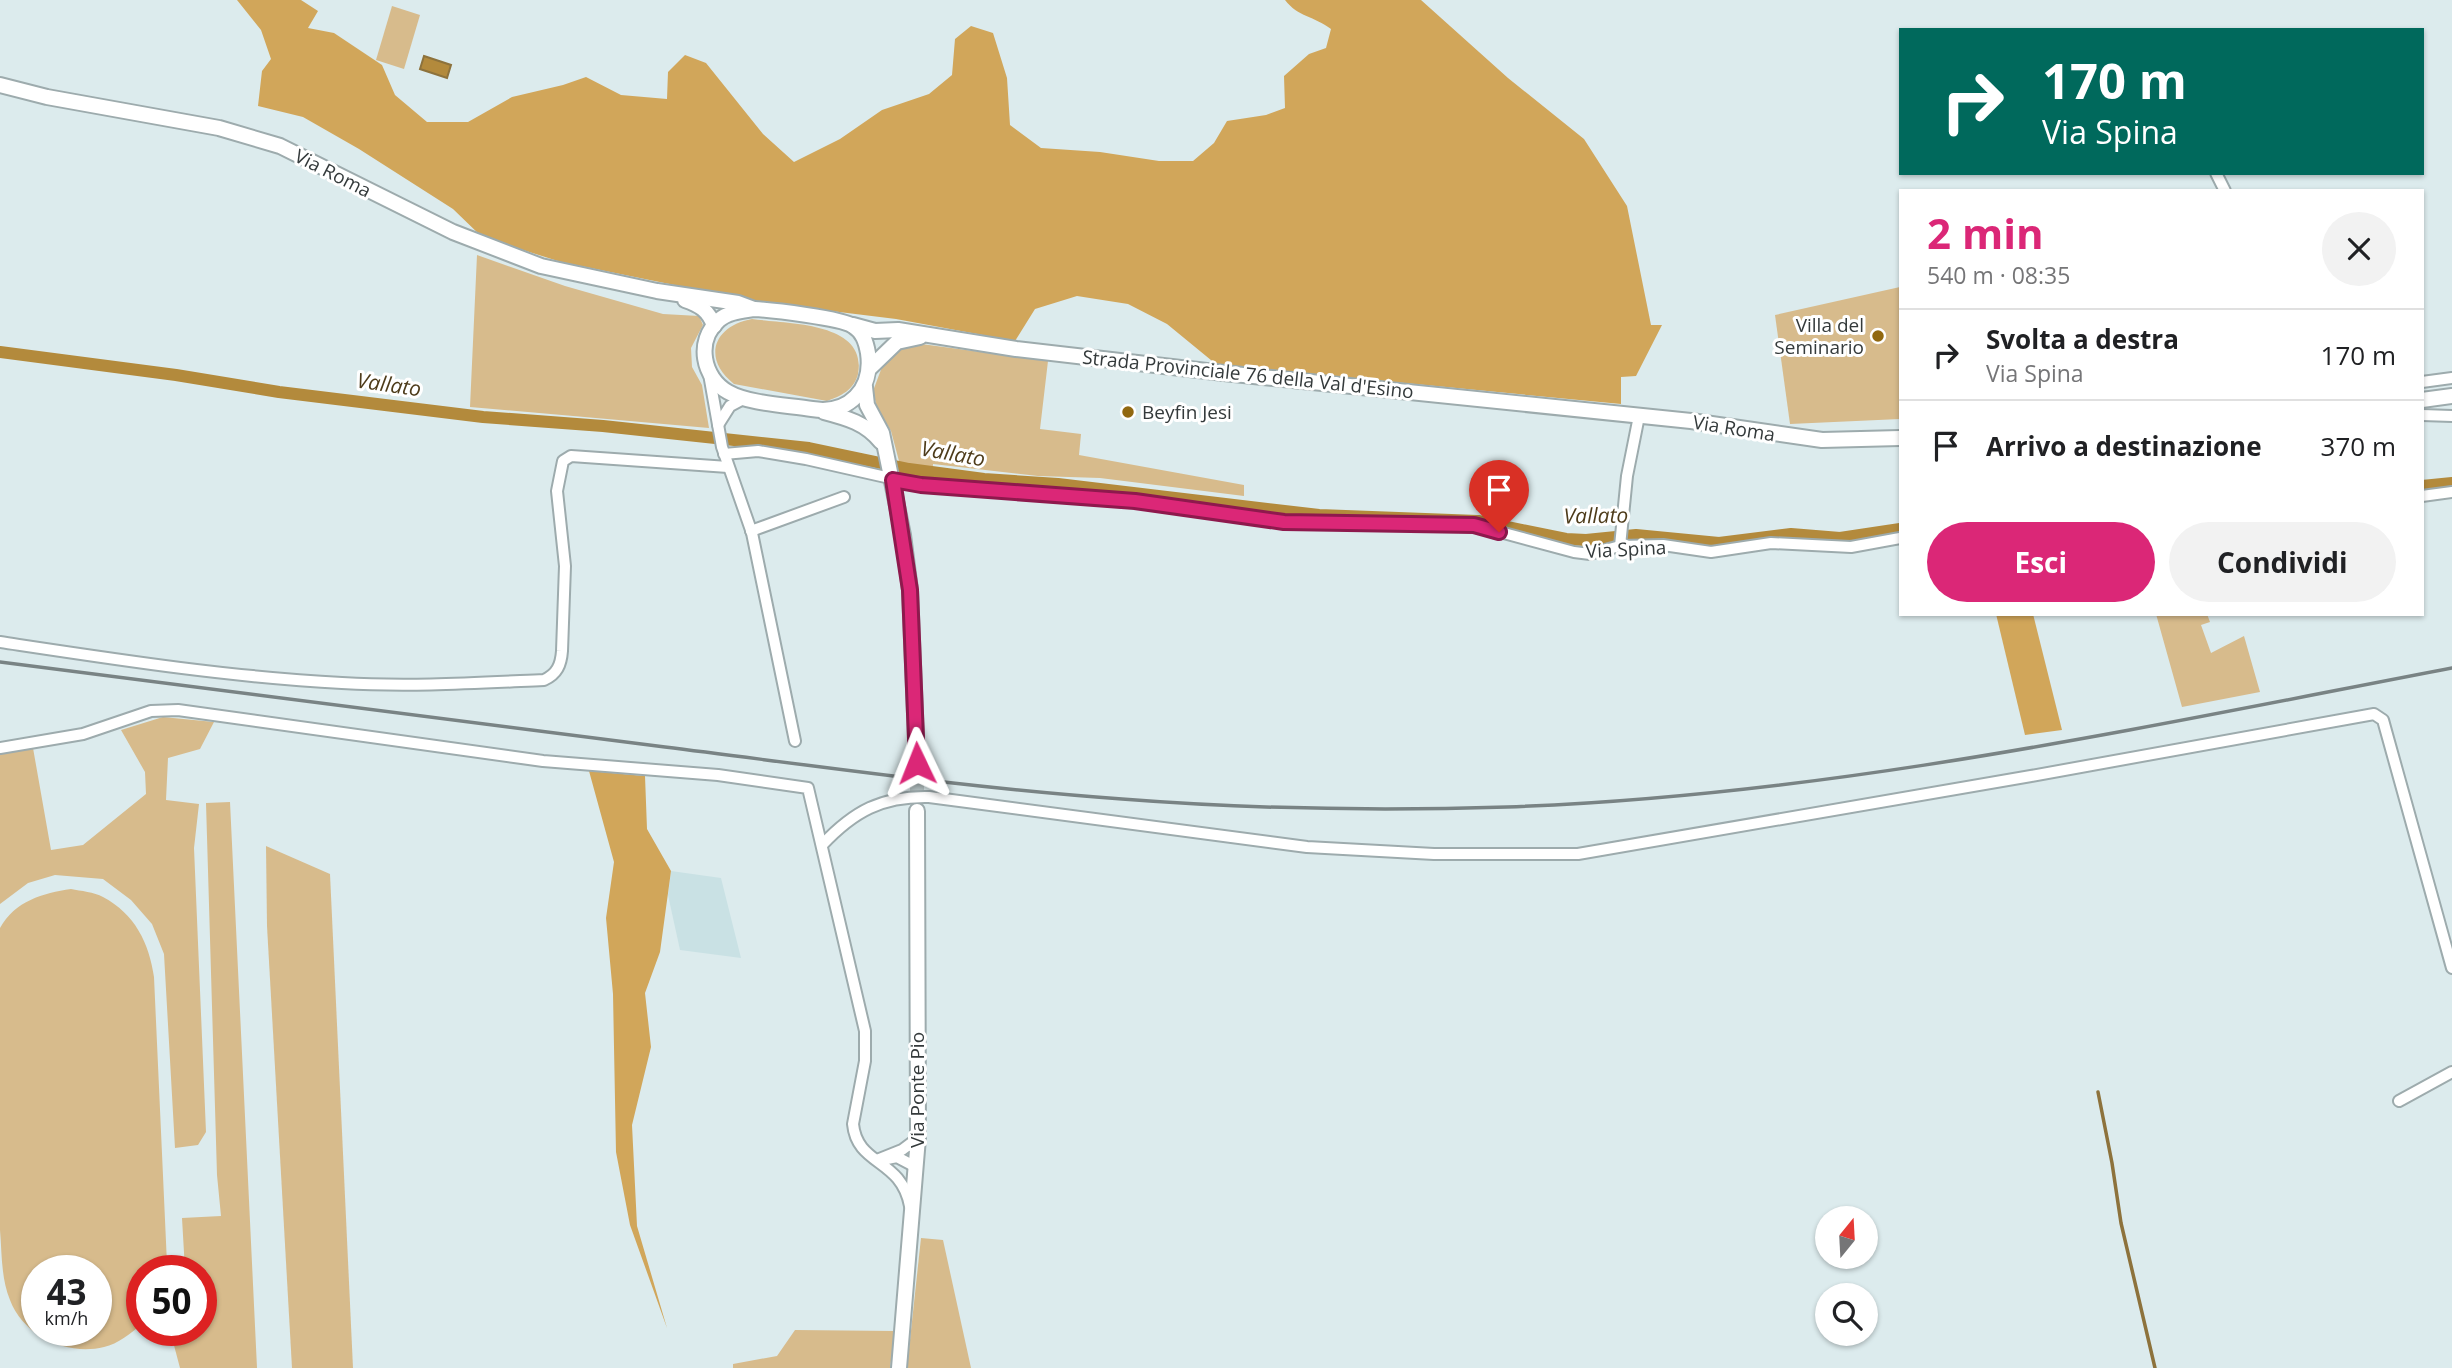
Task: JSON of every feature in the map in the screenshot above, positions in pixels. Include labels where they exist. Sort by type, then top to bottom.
[{"type":"main road","name":"Via Roma","points":[[0,85],[47,97],[219,128],[279,146],[453,232],[541,265],[657,291]]},
{"type":"main road","name":"Strada Provinciale 76 della Val d'Esino","points":[[657,291],[738,303],[754,309],[875,331],[898,330],[1016,349],[1567,408]]},
{"type":"main road","points":[[657,291],[695,303],[710,315],[714,326],[704,354],[709,374],[728,392],[745,398],[819,411],[860,423],[872,431],[885,450]]},
{"type":"main road","name":"Strada Provinciale 76 della Val d'Esino","points":[[714,326],[726,316],[754,309]]},
{"type":"main road","points":[[853,325],[866,340],[870,368],[865,387],[867,405],[877,421],[892,477],[910,590],[917,763]]},
{"type":"main road","name":"Strada Provinciale 76 della Val d'Esino","points":[[870,368],[897,342],[931,335]]},
{"type":"main road","points":[[819,411],[852,401],[865,387]]},
{"type":"main road","points":[[2424,400],[2452,396]]},
{"type":"main road","name":"Via Roma","points":[[1567,408],[1822,439],[1899,438]]},
{"type":"main road","name":"Via Ponte Pio","points":[[899,1368],[918,1138],[917,811]]},
{"type":"street","points":[[709,374],[723,450],[751,531],[795,741]]},
{"type":"street","points":[[2424,382],[2452,378]]},
{"type":"street","points":[[718,427],[730,406],[745,398]]},
{"type":"street","points":[[2424,415],[2452,416]]},
{"type":"street","points":[[1621,540],[1627,476],[1639,416]]},
{"type":"street","name":"Via Spina","points":[[723,450],[758,451],[806,459],[921,485],[1135,501],[1284,522],[1474,525],[1590,554],[1621,540],[1711,552],[1771,543],[1851,547],[1899,538]]},
{"type":"street","points":[[0,642],[252,676],[343,684],[417,685],[544,680],[557,671],[561,663],[565,566],[557,491],[563,461],[572,456],[728,467]]},
{"type":"street","points":[[2424,496],[2452,492]]},
{"type":"street","points":[[751,531],[844,497]]},
{"type":"street","points":[[0,748],[83,734],[151,711],[178,709],[543,761],[718,775],[808,788],[865,1031],[866,1051],[853,1124],[854,1134],[858,1145],[895,1173],[904,1186],[912,1212]]},
{"type":"street","points":[[822,845],[843,823],[876,804],[907,797],[929,797],[1307,846],[1434,854],[1578,853],[2374,714],[2384,720],[2452,968]]},
{"type":"street","points":[[2399,1101],[2452,1072]]},
{"type":"street","points":[[876,1160],[902,1150],[918,1138]]},
{"type":"street","points":[[876,1160],[897,1157],[916,1167],[905,1174],[895,1173]]},
{"type":"shaded area","points":[[237,0],[301,0],[318,11],[308,28],[334,33],[382,65],[395,95],[427,122],[468,122],[512,97],[586,77],[621,95],[667,99],[668,72],[685,55],[706,63],[763,134],[794,162],[840,139],[882,110],[929,94],[952,75],[955,39],[971,26],[993,33],[1007,78],[1010,125],[1041,148],[1100,152],[1159,161],[1193,161],[1214,143],[1227,121],[1266,115],[1285,108],[1284,76],[1309,54],[1326,48],[1331,29],[1295,10],[1285,0],[1421,0],[1508,78],[1584,139],[1627,206],[1651,325],[1662,325],[1636,376],[1621,377],[1621,404],[1217,365],[1167,324],[1128,304],[1077,296],[1035,309],[1015,341],[896,319],[758,302],[561,262],[482,237],[453,209],[359,149],[303,117],[258,106],[262,71],[271,59],[261,30]]},
{"type":"shaded area","points":[[392,6],[420,15],[404,69],[376,60]]},
{"type":"shaded area","points":[[424,56],[451,65],[447,78],[420,69]]},
{"type":"shaded area","points":[[477,255],[565,286],[663,314],[699,316],[703,325],[691,348],[692,367],[702,385],[709,428],[470,407]]},
{"type":"shaded area","points":[[1899,287],[1899,419],[1790,424],[1775,315]]},
{"type":"shaded area","points":[[752,319],[822,328],[838,335],[850,344],[858,357],[858,374],[853,384],[842,394],[827,401],[734,384],[718,364],[716,345],[728,329]]},
{"type":"shaded area","points":[[914,343],[1048,361],[1040,429],[1081,434],[1079,455],[1244,485],[1244,496],[1100,478],[1038,476],[933,464],[932,483],[903,476],[891,431],[877,408],[873,391],[882,367],[896,349]]},
{"type":"shaded area","points":[[1996,616],[2034,616],[2062,730],[2025,735]]},
{"type":"shaded area","points":[[2157,616],[2208,616],[2210,622],[2201,625],[2211,653],[2244,636],[2260,692],[2182,707]]},
{"type":"shaded area","points":[[163,717],[214,722],[200,749],[168,758],[166,800],[199,804],[194,848],[206,1132],[198,1145],[175,1148],[164,954],[152,924],[131,900],[103,879],[55,875],[28,883],[0,904],[0,752],[33,748],[51,850],[83,845],[146,794],[145,772],[121,730]]},
{"type":"shaded area","points":[[589,771],[645,776],[647,829],[671,871],[660,952],[645,993],[651,1047],[632,1125],[637,1226],[667,1328],[630,1225],[616,1152],[613,994],[606,918],[614,862]]},
{"type":"shaded area","points":[[230,802],[257,1368],[180,1368],[174,1346],[217,1346],[217,1255],[184,1255],[182,1218],[221,1216],[217,1175],[206,803]]},
{"type":"shaded area","points":[[266,846],[330,874],[353,1368],[292,1368],[267,926]]},
{"type":"shaded area","points":[[671,871],[721,878],[741,958],[680,950],[668,895]]},
{"type":"shaded area","points":[[71,889],[96,894],[114,904],[139,931],[154,977],[167,1255],[126,1255],[126,1336],[112,1344],[112,1255],[21,1255],[21,1318],[10,1300],[5,1283],[0,1230],[0,928],[13,911],[40,896]]},
{"type":"shaded area","points":[[921,1238],[943,1240],[971,1368],[907,1368]]},
{"type":"shaded area","points":[[795,1330],[895,1331],[890,1368],[733,1368],[733,1364],[777,1356]]},
{"type":"shaded area","points":[[62,1346],[106,1346],[90,1349]]},
{"type":"waterway","name":"Vallato","points":[[0,352],[176,375],[279,392],[483,417],[603,426],[809,448],[909,469],[984,479],[1058,484],[1319,515],[1478,521],[1566,539],[1586,540],[1636,535],[1719,543],[1791,534],[1840,538],[1899,529]]},
{"type":"waterway","name":"Vallato","points":[[2424,486],[2452,483]]},
{"type":"waterway","points":[[2098,1092],[2121,1223],[2155,1368]]},
{"type":"tunnel","points":[[917,763],[917,811]]},
{"type":"railway","points":[[0,662],[1007,789],[1170,802],[1363,809],[1507,807],[1627,800],[1864,774],[2100,735],[2452,668]]},
{"type":"place","name":"Villa del Seminario","points":[[1878,336]]},
{"type":"place","name":"Beyfin Jesi","points":[[1128,412]]},
{"type":"route","points":[[917,763],[910,590],[893,480],[921,485],[1135,501],[1284,522],[1474,525],[1499,532]]}]
